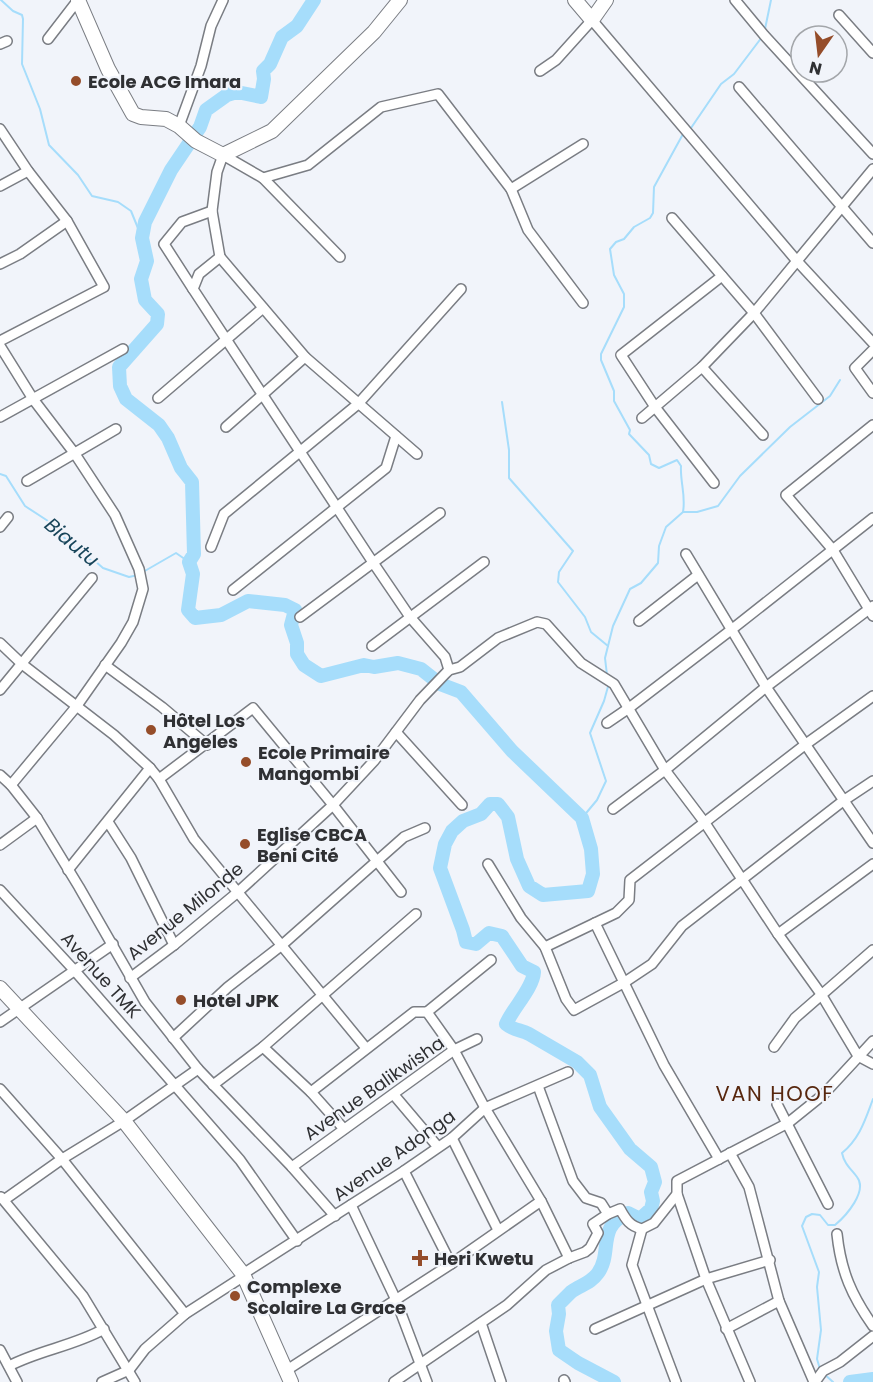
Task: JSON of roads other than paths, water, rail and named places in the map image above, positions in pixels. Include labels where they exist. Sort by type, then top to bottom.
[{"type":"street","points":[[48,39],[78,0],[108,69],[133,114],[166,119],[187,134],[263,178],[340,256]]},
{"type":"street","points":[[187,134],[211,26],[223,0]]},
{"type":"street","points":[[400,0],[374,32],[272,131],[223,155],[217,172],[212,211],[220,257],[263,308],[305,357],[417,454]]},
{"type":"street","points":[[575,0],[797,261],[873,343]]},
{"type":"street","points":[[540,71],[556,60],[592,20],[606,0]]},
{"type":"street","points":[[735,0],[873,154]]},
{"type":"street","points":[[839,15],[873,53]]},
{"type":"street","points":[[739,87],[873,243]]},
{"type":"street","points":[[263,178],[308,165],[381,107],[438,94],[511,189],[528,230],[583,303]]},
{"type":"street","points":[[0,129],[28,171],[67,222],[104,287],[0,341]]},
{"type":"street","points":[[511,189],[583,144]]},
{"type":"street","points":[[642,418],[702,367],[754,313],[873,168]]},
{"type":"street","points":[[0,186],[28,171]]},
{"type":"street","points":[[212,211],[182,222],[164,244],[410,617],[445,657],[447,673]]},
{"type":"street","points":[[672,218],[754,313],[818,399]]},
{"type":"street","points":[[0,264],[20,254],[67,222]]},
{"type":"street","points":[[193,289],[199,274],[220,257]]},
{"type":"street","points":[[714,483],[655,407],[621,355],[722,276]]},
{"type":"street","points":[[211,547],[224,514],[358,404],[462,289]]},
{"type":"street","points":[[158,398],[263,308]]},
{"type":"street","points":[[0,346],[33,399],[75,454],[115,515],[141,574],[143,589],[133,622],[105,665],[76,707],[11,785]]},
{"type":"street","points":[[0,417],[123,349]]},
{"type":"street","points":[[873,350],[855,368],[873,393]]},
{"type":"street","points":[[226,427],[305,357]]},
{"type":"street","points":[[702,367],[763,435]]},
{"type":"street","points":[[613,808],[665,770],[766,687],[872,610],[833,550],[786,495],[873,424]]},
{"type":"street","points":[[27,481],[116,429]]},
{"type":"street","points":[[233,590],[386,468],[396,436]]},
{"type":"street","points":[[300,617],[441,513]]},
{"type":"street","points":[[0,527],[8,517]]},
{"type":"street","points":[[607,723],[873,518]]},
{"type":"street","points":[[686,554],[766,687],[873,843]]},
{"type":"street","points":[[372,646],[484,562]]},
{"type":"street","points":[[639,621],[698,575]]},
{"type":"street","points":[[0,690],[92,578]]},
{"type":"street","name":"Avenue Milonde","points":[[130,978],[238,892],[333,805],[374,761],[432,686],[498,638],[537,622],[546,624],[581,663],[610,681],[629,708]]},
{"type":"street","points":[[0,643],[22,664],[114,735],[150,768],[195,839],[366,1048]]},
{"type":"street","points":[[105,665],[162,707],[207,745]]},
{"type":"street","points":[[546,947],[616,913],[629,900],[630,880],[806,744],[873,696]]},
{"type":"street","points":[[159,779],[253,708],[333,805],[400,892]]},
{"type":"street","points":[[629,708],[665,770],[705,822],[778,934],[821,994],[858,1056],[873,1064]]},
{"type":"street","points":[[396,732],[462,805]]},
{"type":"street","points":[[68,870],[150,768]]},
{"type":"street","points":[[0,775],[11,785],[37,818],[113,944],[130,978],[172,1038],[335,1216]]},
{"type":"street","points":[[488,864],[521,918],[546,947],[566,999],[574,1010],[652,964],[682,926],[843,801],[873,781]]},
{"type":"street","points":[[0,845],[37,818]]},
{"type":"street","points":[[108,822],[131,858],[174,945]]},
{"type":"street","points":[[172,1038],[228,987],[282,945],[404,837],[425,828]]},
{"type":"street","points":[[778,934],[873,864]]},
{"type":"street","name":"Avenue TMK","points":[[0,890],[75,971],[240,1160],[297,1240]]},
{"type":"street","points":[[213,1085],[263,1047],[416,914]]},
{"type":"street","points":[[595,923],[664,1065],[719,1159]]},
{"type":"street","name":"Avenue Milonde","points":[[0,1022],[113,944]]},
{"type":"street","points":[[774,1047],[795,1018],[873,950]]},
{"type":"street","points":[[311,1092],[414,1012],[427,1012],[491,960]]},
{"type":"street","points":[[0,988],[124,1121],[244,1275],[289,1376],[541,1202]]},
{"type":"street","points":[[427,1012],[454,1050],[485,1108],[541,1202],[569,1258]]},
{"type":"street","name":"Avenue Balikwisha","points":[[292,1167],[454,1050],[477,1039]]},
{"type":"street","points":[[750,1382],[706,1279],[677,1194],[677,1181],[788,1123],[824,1094],[873,1041]]},
{"type":"street","points":[[263,1047],[311,1092],[345,1129]]},
{"type":"street","points":[[135,1382],[83,1296],[2,1198],[124,1121],[198,1068]]},
{"type":"street","name":"Avenue Adonga","points":[[129,1370],[145,1349],[185,1314],[404,1171],[452,1138],[485,1108],[568,1072]]},
{"type":"street","points":[[537,1086],[573,1181],[586,1198],[601,1203],[608,1214]]},
{"type":"street","points":[[0,1089],[62,1160],[185,1314]]},
{"type":"street","points":[[394,1095],[438,1147]]},
{"type":"street","points":[[777,1104],[828,1204]]},
{"type":"street","points":[[452,1138],[498,1230]]},
{"type":"street","points":[[730,1153],[749,1187],[779,1301],[818,1377],[873,1336]]},
{"type":"street","points":[[404,1171],[452,1264]]},
{"type":"street","points":[[394,1382],[507,1305],[546,1270],[585,1252],[590,1248],[598,1233],[593,1224],[608,1214],[620,1209],[627,1221],[634,1227],[642,1229],[654,1223],[677,1194]]},
{"type":"street","points":[[351,1205],[396,1300],[427,1382]]},
{"type":"street","points":[[642,1229],[632,1265],[676,1382]]},
{"type":"street","points":[[837,1234],[846,1280],[857,1304],[873,1326]]},
{"type":"street","points":[[595,1329],[646,1304],[706,1279],[770,1260]]},
{"type":"street","points":[[726,1329],[779,1301]]},
{"type":"street","points":[[481,1323],[501,1382]]},
{"type":"street","points":[[9,1366],[23,1358],[88,1337],[104,1329]]},
{"type":"street","points":[[0,1350],[17,1382]]},
{"type":"street","points":[[102,1382],[129,1370]]},
{"type":"waterway","points":[[1,0],[13,11],[22,15],[22,64],[40,109],[49,145],[78,175],[92,196],[118,202],[131,211],[142,238]]},
{"type":"waterway","points":[[314,0],[297,26],[282,37],[270,64],[263,71],[261,97],[237,92],[227,95],[206,110],[200,127],[171,170],[145,222],[142,238],[147,261],[141,279],[145,300],[158,314],[157,324],[119,367],[120,386],[126,399],[159,425],[168,438],[181,468],[192,482],[194,554],[189,562],[193,574],[188,610],[195,618],[221,615],[248,601],[285,605],[295,610],[291,625],[297,643],[297,654],[304,665],[321,676],[364,665],[374,667],[398,663],[421,669],[440,684],[461,692],[512,751],[582,818],[591,849],[593,874],[588,891],[543,895],[529,886],[517,859],[508,817],[498,804],[490,804],[481,814],[463,821],[452,831],[445,844],[440,868],[466,942],[476,944],[489,933],[502,936],[522,966],[534,972],[527,991],[506,1024],[529,1034],[577,1062],[590,1075],[600,1107],[630,1149],[651,1167],[655,1182],[651,1192],[653,1201],[651,1209],[640,1219],[628,1213],[612,1225],[608,1233],[605,1257],[598,1273],[589,1282],[571,1292],[558,1305],[556,1331],[559,1350],[614,1382]]},
{"type":"waterway","points":[[765,29],[771,0]]},
{"type":"waterway","points":[[691,128],[721,84],[734,74],[762,37]]},
{"type":"waterway","points":[[607,675],[605,658],[613,626],[630,589],[641,583],[658,563],[659,546],[666,527],[683,512],[684,500],[681,466],[677,460],[659,468],[651,464],[649,455],[629,434],[630,430],[614,401],[614,391],[601,360],[601,354],[624,307],[624,294],[614,275],[610,249],[616,242],[624,239],[634,227],[650,218],[653,213],[654,187],[683,134]]},
{"type":"waterway","points":[[683,512],[697,512],[718,506],[740,476],[790,427],[830,396],[840,380]]},
{"type":"waterway","points":[[502,402],[509,450],[509,478],[573,551],[559,572],[558,582],[585,617],[591,632],[608,646]]},
{"type":"waterway","name":"Biautu","points":[[0,474],[6,476],[25,506],[48,521],[84,558],[95,561],[103,568],[129,577],[138,575]]},
{"type":"waterway","name":"Biautu","points":[[143,572],[176,553],[189,562]]},
{"type":"waterway","points":[[582,818],[597,800],[606,781],[590,733],[609,683]]},
{"type":"waterway","points":[[820,1369],[817,1359],[821,1330],[817,1287],[819,1272],[802,1226],[806,1217],[812,1214],[820,1215],[828,1225],[835,1225],[845,1216],[858,1196],[860,1183],[842,1153],[858,1135],[873,1099]]},
{"type":"waterway","points":[[823,1373],[833,1382]]},
{"type":"waterway","points":[[850,1382],[873,1379]]},
{"type":"place","name":"Ecole ACG Imara","points":[[76,81]]},
{"type":"place","name":"Hôtel Los Angeles","points":[[151,730]]},
{"type":"place","name":"Ecole Primaire Mangombi","points":[[246,762]]},
{"type":"place","name":"Eglise CBCA Beni Cité","points":[[245,844]]},
{"type":"place","name":"Hotel JPK","points":[[181,1000]]},
{"type":"place","name":"Heri Kwetu","points":[[420,1258]]},
{"type":"place","name":"Complexe Scolaire La Grace","points":[[235,1296]]},
{"type":"district","name":"VAN HOOF","points":[[775,1093]]}]
